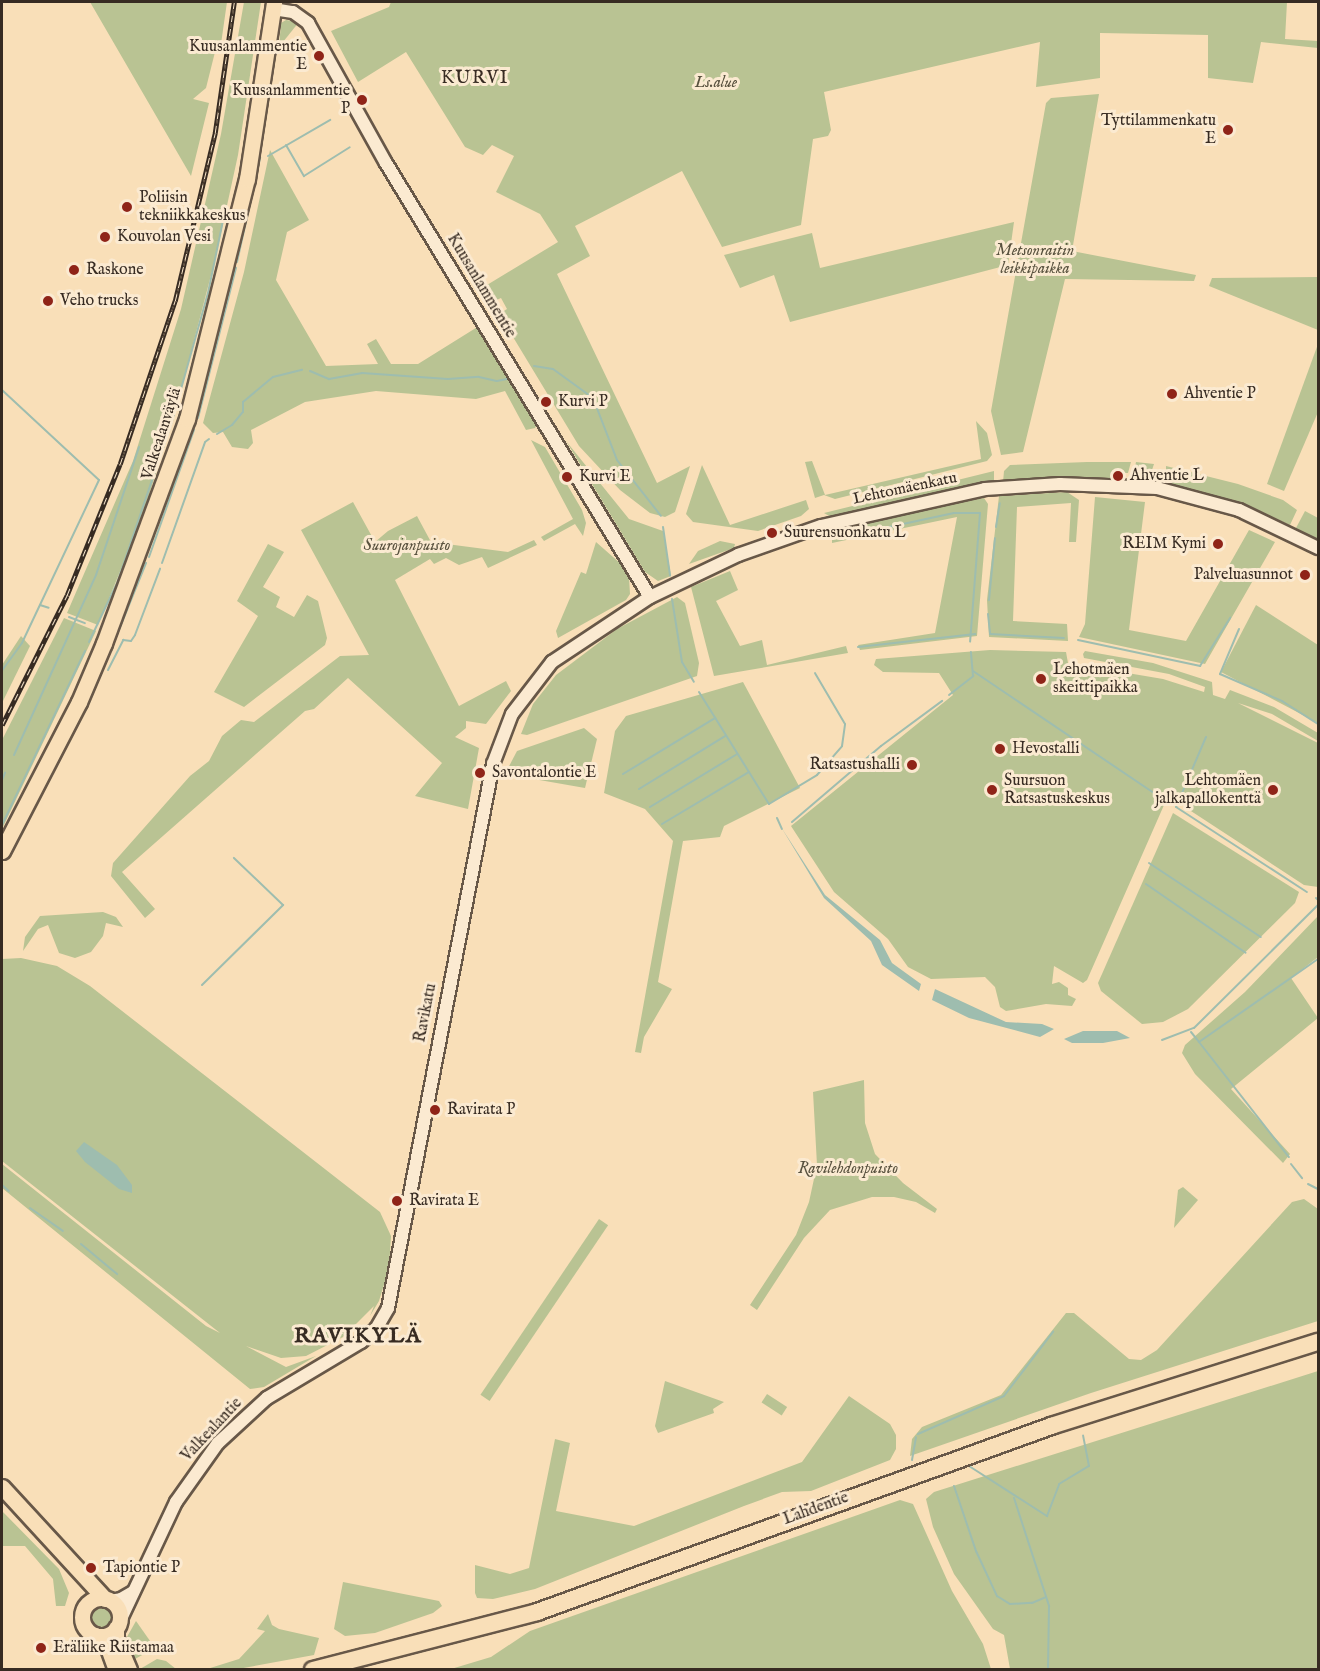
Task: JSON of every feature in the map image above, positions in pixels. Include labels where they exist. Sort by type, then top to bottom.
[{"type":"highway","name":"Lahdentie","points":[[313,1670],[537,1612],[1051,1426],[1318,1342]]},
{"type":"main road","name":"Valkealanväylä","points":[[2,850],[79,702],[138,561],[187,418],[245,190],[274,5]]},
{"type":"main road","points":[[2,1487],[118,1610],[116,1639],[129,1670]]},
{"type":"main road","points":[[52,1540],[84,1586],[87,1605],[83,1621],[108,1648],[116,1670]]},
{"type":"main road","points":[[87,1605],[107,1600]]},
{"type":"main road","points":[[95,1635],[106,1635],[118,1625]]},
{"type":"street","name":"Kuusanlammentie","points":[[274,5],[293,12],[308,23],[386,162],[650,597]]},
{"type":"street","name":"Lehtomäenkatu","points":[[532,684],[573,646],[650,597],[738,555],[820,525],[949,495],[1006,488],[1090,484],[1160,489],[1239,510],[1318,548]]},
{"type":"street","name":"Ravikatu","points":[[356,1346],[376,1329],[391,1299],[477,833],[500,740],[532,684]]},
{"type":"street","name":"Valkealantie","points":[[118,1625],[176,1502],[218,1443],[267,1398],[356,1346]]},
{"type":"street","name":"Valkealantie","points":[[107,1600],[128,1596],[140,1581]]},
{"type":"green space","points":[[90,2],[227,2],[221,44],[216,48],[206,88],[193,99],[209,103],[191,176]]},
{"type":"green space","points":[[244,2],[261,2],[238,155],[216,256],[174,417],[140,523],[98,625],[67,613],[133,461],[181,309],[221,134]]},
{"type":"green space","name":"Ls.alue","points":[[391,2],[1287,2],[1285,39],[1318,41],[1318,48],[1261,42],[1253,83],[1208,78],[1208,35],[1100,33],[1100,78],[1036,87],[1040,42],[824,92],[831,130],[828,136],[813,139],[801,225],[722,247],[682,171],[575,226],[590,256],[557,274],[657,483],[690,466],[675,512],[665,517],[650,513],[620,490],[579,446],[499,314],[507,309],[501,298],[492,302],[482,288],[558,242],[540,214],[496,192],[514,156],[492,145],[483,155],[465,147],[406,52],[358,82],[331,31],[389,7]]},
{"type":"green space","points":[[286,20],[299,22],[279,47],[281,23]]},
{"type":"green space","name":"Metsonraitin leikkipaikka","points":[[1099,94],[1072,251],[1196,275],[1194,281],[1065,279],[1023,452],[1001,455],[991,411],[1046,103],[1051,98]]},
{"type":"green space","points":[[270,150],[309,220],[287,232],[276,280],[326,366],[378,364],[367,344],[376,339],[391,364],[418,364],[479,326],[537,424],[535,428],[526,430],[505,391],[476,399],[376,391],[305,402],[251,430],[253,443],[248,449],[232,447],[223,432],[213,433],[203,423],[244,272]]},
{"type":"green space","points":[[1014,222],[1008,265],[790,322],[774,275],[740,288],[724,255],[812,233],[820,268]]},
{"type":"green space","points":[[1318,277],[1318,330],[1209,286],[1212,278]]},
{"type":"green space","points":[[1318,344],[1318,412],[1284,491],[1267,484]]},
{"type":"green space","points":[[976,421],[987,433],[992,455],[987,461],[835,499],[824,495],[815,498],[805,462],[812,461],[825,495],[981,459]]},
{"type":"green space","points":[[531,440],[545,447],[582,510],[586,523],[583,536],[575,524],[544,541],[541,537],[573,519]]},
{"type":"green space","points":[[566,441],[629,519],[663,531],[671,576],[658,581],[645,572]]},
{"type":"green space","points":[[1131,462],[1128,473],[1112,473],[1112,478],[1003,482],[1004,471],[1010,465]]},
{"type":"green space","points":[[1136,462],[1154,464],[1150,476],[1133,478]]},
{"type":"green space","points":[[702,465],[730,525],[806,500],[809,509],[801,516],[758,531],[693,522],[686,514]]},
{"type":"green space","points":[[1166,466],[1238,484],[1283,500],[1297,510],[1290,525],[1246,505],[1176,487],[1166,482]]},
{"type":"green space","points":[[994,471],[994,483],[831,517],[824,513]]},
{"type":"green space","points":[[1067,492],[1079,500],[1076,542],[1069,542],[1071,503],[1017,507],[1013,621],[1067,624],[1068,641],[989,637],[987,600],[999,496]]},
{"type":"green space","points":[[1095,497],[1145,502],[1129,630],[1186,641],[1249,530],[1275,542],[1205,664],[1079,637],[1085,624]]},
{"type":"green space","points":[[984,498],[988,504],[977,636],[860,650],[858,645],[935,633],[957,517],[832,543],[832,532],[894,514]]},
{"type":"green space","name":"Suurojanpuisto","points":[[353,502],[375,542],[388,531],[417,516],[431,542],[508,552],[534,540],[537,545],[488,568],[482,557],[459,565],[446,558],[434,564],[430,559],[395,580],[459,706],[506,681],[511,691],[486,724],[466,721],[466,728],[455,737],[479,748],[468,809],[415,796],[442,763],[348,678],[314,709],[305,711],[122,872],[155,909],[145,918],[111,876],[113,863],[190,776],[209,761],[222,736],[241,720],[254,722],[340,656],[369,655],[301,530]]},
{"type":"green space","points":[[1305,511],[1318,518],[1318,541],[1296,528]]},
{"type":"green space","points":[[720,541],[735,544],[734,548],[689,564],[698,551]]},
{"type":"green space","points":[[596,542],[621,564],[629,577],[630,594],[626,600],[558,638],[556,631],[581,572],[586,574]]},
{"type":"green space","points":[[268,544],[284,552],[263,587],[280,597],[276,607],[294,617],[307,595],[318,601],[327,638],[325,645],[244,707],[214,692],[258,616],[237,601]]},
{"type":"green space","points":[[730,571],[738,590],[716,601],[740,646],[762,640],[767,665],[846,646],[848,653],[714,676],[691,587]]},
{"type":"green space","points":[[677,597],[685,603],[699,663],[697,676],[527,735],[521,734],[533,704],[556,675],[617,629]]},
{"type":"green space","points":[[1256,605],[1318,645],[1318,723],[1221,672]]},
{"type":"green space","points":[[64,618],[96,631],[2,829],[2,740]]},
{"type":"green space","points":[[21,636],[30,646],[2,703],[2,665]]},
{"type":"green space","points":[[990,650],[1066,652],[1068,663],[1163,679],[1204,692],[1205,687],[1169,674],[1084,658],[1083,654],[1085,651],[1153,663],[1212,682],[1213,695],[1225,699],[1230,690],[1274,707],[1318,733],[1318,741],[1272,714],[1238,703],[1318,743],[1318,887],[1304,885],[1168,796],[1087,980],[1083,983],[1054,966],[1052,984],[1059,982],[1068,988],[1068,995],[1076,999],[1072,1006],[1046,1004],[1006,1011],[1000,1007],[995,987],[985,977],[931,979],[908,967],[888,939],[834,892],[791,826],[953,695],[939,673],[883,672],[874,665],[876,659]]},
{"type":"green space","points":[[743,682],[800,788],[724,826],[720,837],[683,841],[658,982],[672,989],[644,1037],[641,1053],[635,1052],[673,841],[645,809],[604,793],[615,731],[626,716]]},
{"type":"green space","points":[[584,728],[597,739],[585,788],[505,774],[517,751]]},
{"type":"green space","points":[[1173,813],[1299,892],[1295,903],[1188,1009],[1163,1022],[1142,1024],[1101,991],[1098,983]]},
{"type":"green space","points":[[103,912],[116,917],[123,927],[106,923],[103,936],[91,952],[75,958],[59,953],[48,925],[38,929],[23,951],[25,937],[40,916]]},
{"type":"green space","points":[[1318,916],[1318,957],[1291,978],[1318,1018],[1231,1089],[1290,1154],[1283,1163],[1195,1074],[1182,1053],[1185,1045],[1245,992]]},
{"type":"green space","points":[[21,958],[57,966],[90,986],[380,1212],[391,1236],[389,1268],[379,1301],[370,1316],[374,1306],[343,1337],[306,1356],[281,1358],[246,1346],[286,1367],[316,1356],[264,1387],[250,1389],[2,1188],[2,1164],[206,1326],[220,1333],[2,1161],[2,959]]},
{"type":"green space","name":"Ravilehdonpuisto","points":[[864,1080],[865,1123],[875,1154],[903,1183],[937,1209],[935,1213],[916,1202],[894,1197],[872,1197],[830,1210],[804,1238],[757,1310],[750,1305],[796,1235],[809,1202],[817,1165],[813,1092]]},
{"type":"green space","points":[[1183,1187],[1198,1200],[1174,1228],[1178,1190]]},
{"type":"green space","points":[[1304,1199],[1318,1209],[1318,1321],[1091,1393],[910,1456],[912,1439],[922,1427],[1001,1395],[1066,1313],[1074,1313],[1129,1359],[1141,1360],[1157,1350],[1292,1202]]},
{"type":"green space","points":[[599,1219],[608,1225],[490,1401],[480,1395]]},
{"type":"green space","points":[[1318,1371],[1318,1669],[1010,1669],[1004,1635],[993,1629],[954,1574],[933,1527],[926,1499],[934,1492]]},
{"type":"green space","points":[[665,1381],[724,1402],[713,1409],[714,1413],[658,1433],[655,1426]]},
{"type":"green space","points":[[767,1394],[787,1407],[782,1415],[762,1402]]},
{"type":"green space","points":[[849,1396],[890,1424],[896,1435],[896,1449],[890,1460],[811,1491],[782,1492],[535,1589],[493,1599],[477,1598],[475,1565],[510,1574],[529,1568],[555,1439],[570,1443],[556,1511],[634,1526],[802,1462]]},
{"type":"green space","points":[[900,1500],[913,1504],[952,1591],[983,1644],[991,1669],[451,1669],[491,1657],[530,1631]]},
{"type":"green space","points":[[2,1511],[59,1569],[69,1593],[65,1606],[56,1606],[53,1579],[25,1546],[2,1546]]},
{"type":"green space","points":[[343,1582],[439,1601],[442,1606],[433,1613],[375,1633],[345,1636],[334,1629]]},
{"type":"green space","points":[[101,1606],[109,1609],[112,1617],[109,1625],[101,1628],[93,1625],[90,1617],[93,1609]]},
{"type":"green space","points":[[268,1614],[272,1625],[279,1629],[319,1638],[314,1655],[238,1669],[207,1669],[239,1659],[265,1631],[257,1629]]},
{"type":"green space","points":[[136,1621],[155,1648],[135,1659],[123,1644]]},
{"type":"green space","points":[[157,1659],[166,1661],[176,1669],[140,1669]]},
{"type":"shaded area","points":[[781,827],[825,895],[880,940],[892,963],[921,984],[919,991],[882,965],[871,941],[824,898]]},
{"type":"shaded area","points":[[935,989],[1006,1022],[1042,1024],[1054,1029],[1040,1037],[969,1018],[932,1000]]},
{"type":"shaded area","points":[[1083,1031],[1117,1031],[1130,1038],[1103,1043],[1072,1043],[1064,1039]]},
{"type":"shaded area","points":[[84,1142],[117,1165],[132,1185],[132,1193],[119,1189],[85,1162],[76,1151]]},
{"type":"waterway","points":[[268,156],[330,120]]},
{"type":"waterway","points":[[286,145],[304,176],[350,147]]},
{"type":"waterway","points":[[237,262],[260,158]]},
{"type":"waterway","points":[[89,642],[117,583],[172,421],[208,293],[226,206]]},
{"type":"waterway","points":[[198,418],[236,268]]},
{"type":"waterway","points":[[534,366],[553,369],[593,398],[617,460],[661,516]]},
{"type":"waterway","points":[[217,434],[232,425],[243,412],[243,402],[273,377],[302,370]]},
{"type":"waterway","points":[[310,371],[329,379],[362,373],[448,379],[479,377],[497,381],[507,379]]},
{"type":"waterway","points":[[2,390],[99,480],[22,643],[2,671]]},
{"type":"waterway","points":[[149,557],[194,430]]},
{"type":"waterway","points":[[162,563],[205,442],[209,439]]},
{"type":"waterway","points":[[14,755],[96,575],[139,447]]},
{"type":"waterway","points":[[996,527],[1000,503]]},
{"type":"waterway","points":[[861,533],[954,513],[980,513],[970,642]]},
{"type":"waterway","points":[[663,527],[670,575]]},
{"type":"waterway","points":[[989,600],[995,538]]},
{"type":"waterway","points":[[116,637],[146,563]]},
{"type":"waterway","points":[[108,670],[123,640],[131,641],[135,635],[160,569]]},
{"type":"waterway","points":[[672,599],[682,662],[694,682]]},
{"type":"waterway","points":[[40,605],[49,608]]},
{"type":"waterway","points":[[988,614],[990,634],[1064,638]]},
{"type":"waterway","points":[[69,617],[85,623]]},
{"type":"waterway","points":[[1078,640],[1200,666],[1230,618]]},
{"type":"waterway","points":[[1239,629],[1220,674],[1282,701],[1318,724]]},
{"type":"waterway","points":[[858,647],[975,634]]},
{"type":"waterway","points":[[2,825],[85,651]]},
{"type":"waterway","points":[[949,695],[973,676],[971,652]]},
{"type":"waterway","points":[[973,671],[1166,801]]},
{"type":"waterway","points":[[699,692],[769,804],[817,775],[842,746],[845,724],[815,673]]},
{"type":"waterway","points":[[792,822],[881,746],[942,701]]},
{"type":"waterway","points":[[623,774],[715,718]]},
{"type":"waterway","points":[[639,789],[725,736]]},
{"type":"waterway","points":[[1206,737],[1176,807],[1307,892]]},
{"type":"waterway","points":[[650,807],[737,754]]},
{"type":"waterway","points":[[662,824],[749,772]]},
{"type":"waterway","points":[[2,780],[5,773]]},
{"type":"waterway","points":[[777,818],[782,829]]},
{"type":"waterway","points":[[202,985],[283,905],[234,858]]},
{"type":"waterway","points":[[1149,863],[1261,937]]},
{"type":"waterway","points":[[1146,884],[1246,953]]},
{"type":"waterway","points":[[1162,1040],[1194,1028],[1318,905]]},
{"type":"waterway","points":[[1191,1032],[1199,1042],[1318,959]]},
{"type":"waterway","points":[[1199,1042],[1289,1157]]},
{"type":"waterway","points":[[1291,1164],[1302,1178]]},
{"type":"waterway","points":[[1308,1184],[1318,1189]]},
{"type":"waterway","points":[[2,1185],[9,1191]]},
{"type":"waterway","points":[[30,1208],[63,1231]]},
{"type":"waterway","points":[[81,1244],[117,1274]]},
{"type":"waterway","points":[[918,1434],[1004,1396],[1053,1332]]},
{"type":"waterway","points":[[969,1466],[1047,1516],[1059,1484],[1089,1466],[1083,1436]]},
{"type":"waterway","points":[[912,1460],[916,1437]]},
{"type":"waterway","points":[[954,1486],[976,1551],[997,1596],[1010,1604],[1032,1603],[1046,1597]]},
{"type":"waterway","points":[[1014,1498],[1049,1606],[1048,1670]]},
{"type":"railway","points":[[2,725],[67,595],[120,464],[175,301],[215,133],[234,2]]},
{"type":"place","name":"Kuusanlammentie E","points":[[319,56]]},
{"type":"place","name":"Kuusanlammentie P","points":[[362,100]]},
{"type":"place","name":"Tyttilammenkatu E","points":[[1228,130]]},
{"type":"place","name":"Poliisin tekniikkakeskus","points":[[127,207]]},
{"type":"place","name":"Kouvolan Vesi","points":[[105,237]]},
{"type":"place","name":"Raskone","points":[[74,270]]},
{"type":"place","name":"Veho trucks","points":[[48,301]]},
{"type":"place","name":"Ahventie P","points":[[1172,394]]},
{"type":"place","name":"Kurvi P","points":[[546,402]]},
{"type":"place","name":"Ahventie L","points":[[1118,476]]},
{"type":"place","name":"Kurvi E","points":[[567,477]]},
{"type":"place","name":"Suurensuonkatu L","points":[[772,533]]},
{"type":"place","name":"REIM Kymi","points":[[1218,544]]},
{"type":"place","name":"Palveluasunnot","points":[[1305,575]]},
{"type":"place","name":"Lehotmäen skeittipaikka","points":[[1041,679]]},
{"type":"place","name":"Hevostalli","points":[[1000,749]]},
{"type":"place","name":"Ratsastushalli","points":[[912,765]]},
{"type":"place","name":"Savontalontie E","points":[[480,773]]},
{"type":"place","name":"Suursuon Ratsastuskeskus","points":[[992,790]]},
{"type":"place","name":"Lehtomäen jalkapallokenttä","points":[[1273,790]]},
{"type":"place","name":"Ravirata P","points":[[435,1110]]},
{"type":"place","name":"Ravirata E","points":[[397,1201]]},
{"type":"place","name":"Tapiontie P","points":[[91,1568]]},
{"type":"place","name":"Eräliike Riistamaa","points":[[41,1648]]},
{"type":"district","name":"KURVI","points":[[475,79]]},
{"type":"district","name":"RAVIKYLÄ","points":[[358,1337]]}]
